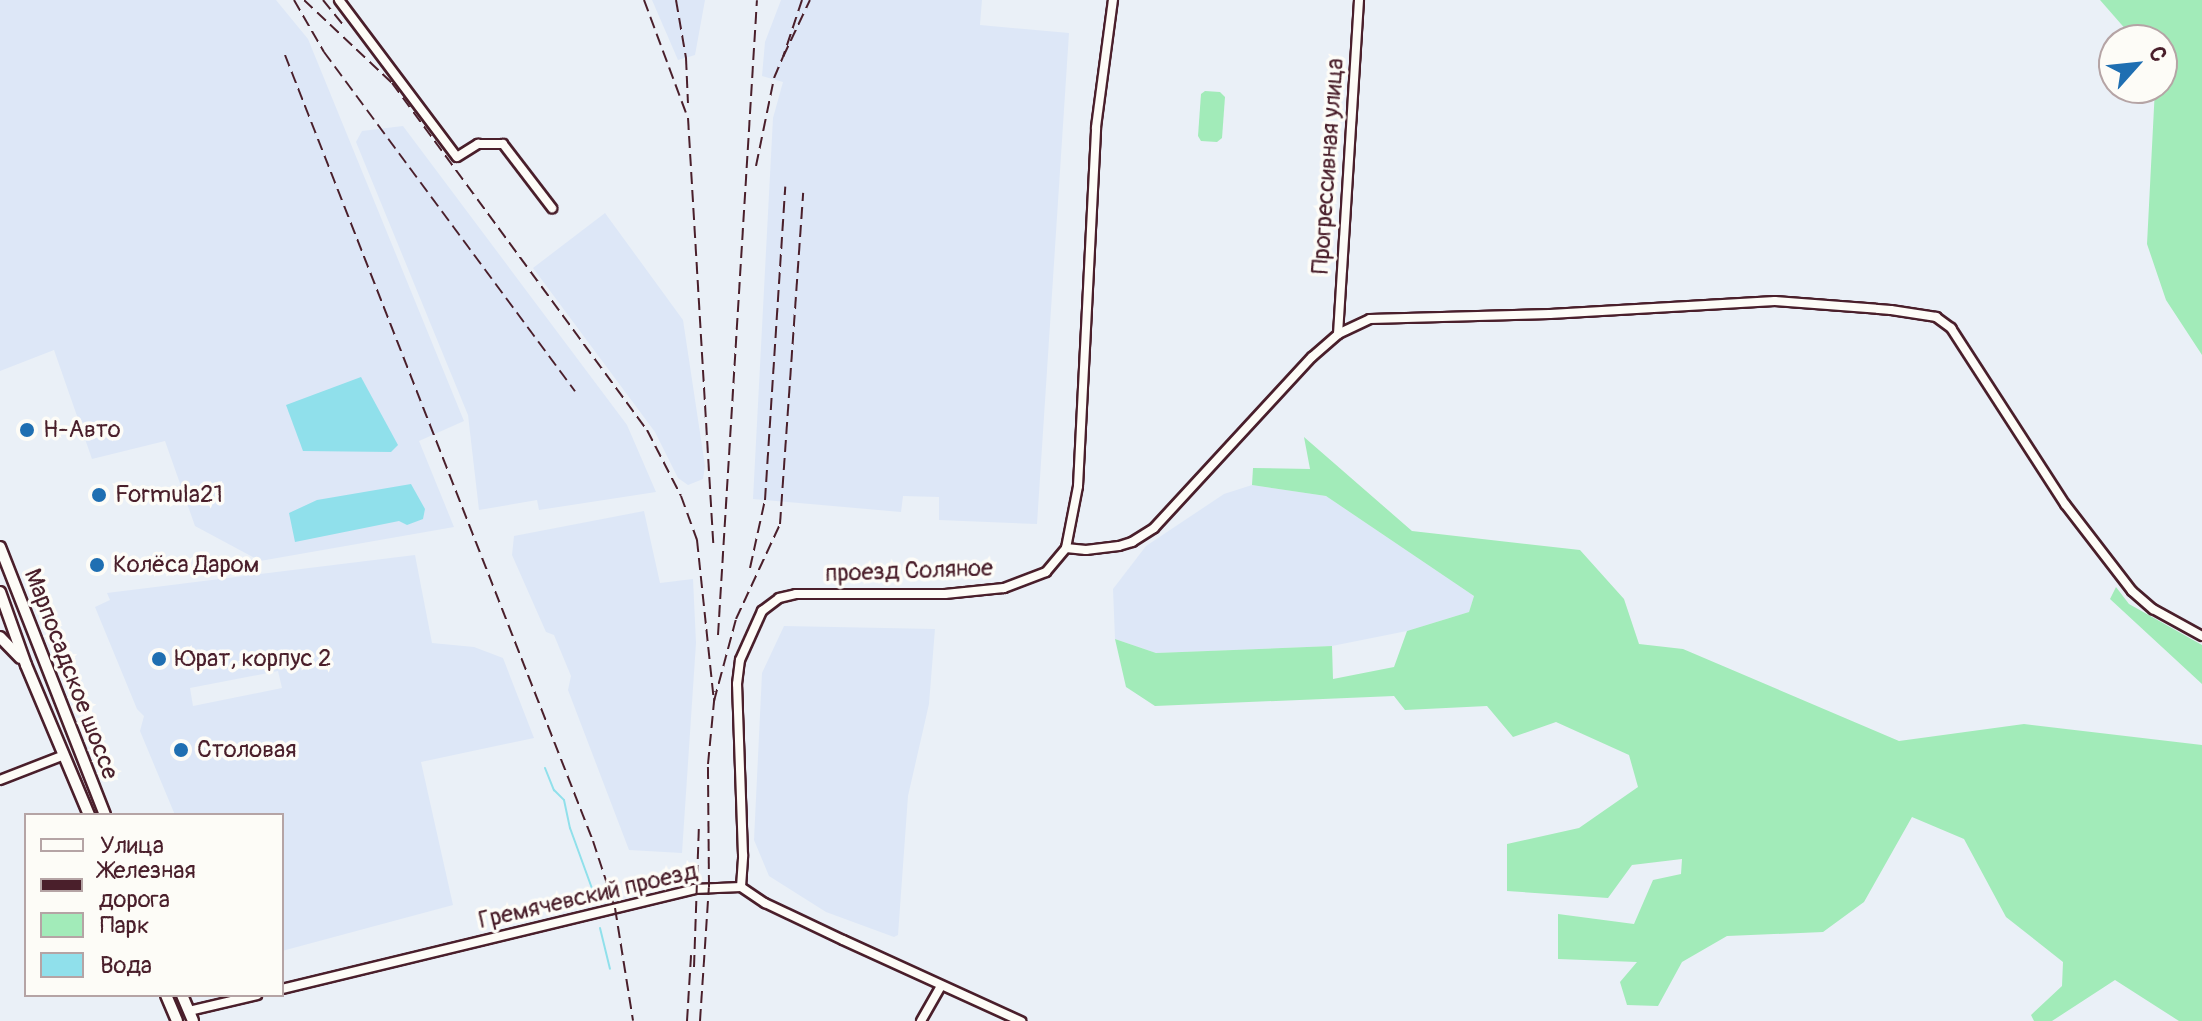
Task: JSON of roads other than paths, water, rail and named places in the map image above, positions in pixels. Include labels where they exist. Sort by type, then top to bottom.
[{"type":"main road","name":"Марпосадское шоссе","points":[[0,547],[104,813]]},
{"type":"main road","name":"Марпосадское шоссе","points":[[1,599],[88,813]]},
{"type":"main road","points":[[1,599],[20,600]]},
{"type":"main road","points":[[0,637],[26,665]]},
{"type":"main road","points":[[167,997],[175,1017],[191,1016],[183,997]]},
{"type":"street","points":[[339,0],[457,157],[478,144],[503,144],[552,208]]},
{"type":"street","points":[[1113,0],[1096,127],[1078,486],[1066,548],[1086,550],[1119,546],[1154,528],[1312,357],[1338,334],[1360,322],[1382,317],[1565,314],[1713,302],[1775,301],[1936,317],[1963,342],[2065,504],[2132,591],[2153,609],[2202,636]]},
{"type":"street","name":"Прогрессивная улица","points":[[1338,334],[1359,0]]},
{"type":"street","name":"проезд Соляное","points":[[741,887],[743,855],[737,684],[740,660],[762,611],[779,598],[796,594],[955,593],[1004,588],[1046,572],[1066,548]]},
{"type":"street","points":[[0,780],[64,755]]},
{"type":"street","points":[[741,887],[765,903],[1021,1021]]},
{"type":"street","name":"Гремячевский проезд","points":[[284,989],[694,889],[741,887]]},
{"type":"street","points":[[921,1021],[941,986]]},
{"type":"street","points":[[191,1016],[251,997]]},
{"type":"water","points":[[361,377],[398,445],[391,452],[303,451],[286,405]]},
{"type":"water","points":[[411,484],[425,509],[423,519],[407,525],[399,521],[295,542],[289,513],[317,500]]},
{"type":"waterway","points":[[545,768],[554,790],[564,800],[570,828],[597,902]]},
{"type":"waterway","points":[[600,928],[610,969]]},
{"type":"railway","points":[[294,0],[324,52],[575,391]]},
{"type":"railway","points":[[304,0],[392,83],[647,430],[681,496],[697,540],[714,701],[736,619],[780,524],[803,193]]},
{"type":"railway","points":[[323,0],[343,25]]},
{"type":"railway","points":[[644,0],[688,118],[713,543]]},
{"type":"railway","points":[[676,0],[686,58],[688,103]]},
{"type":"railway","points":[[718,635],[757,0]]},
{"type":"railway","points":[[802,0],[783,57],[810,0]]},
{"type":"railway","points":[[285,55],[593,841],[615,908],[633,1021]]},
{"type":"railway","points":[[756,166],[774,78],[783,57]]},
{"type":"railway","points":[[750,568],[765,500],[785,187]]},
{"type":"railway","points":[[700,1021],[709,887],[708,764],[715,691]]},
{"type":"railway","points":[[694,967],[699,827]]},
{"type":"railway","points":[[687,1021],[691,955]]},
{"type":"place","name":"Н-Авто","points":[[27,430]]},
{"type":"place","name":"Formula21","points":[[99,495]]},
{"type":"place","name":"Колёса Даром","points":[[97,565]]},
{"type":"place","name":"Юрат, корпус 2","points":[[159,659]]},
{"type":"place","name":"Столовая","points":[[181,750]]}]
